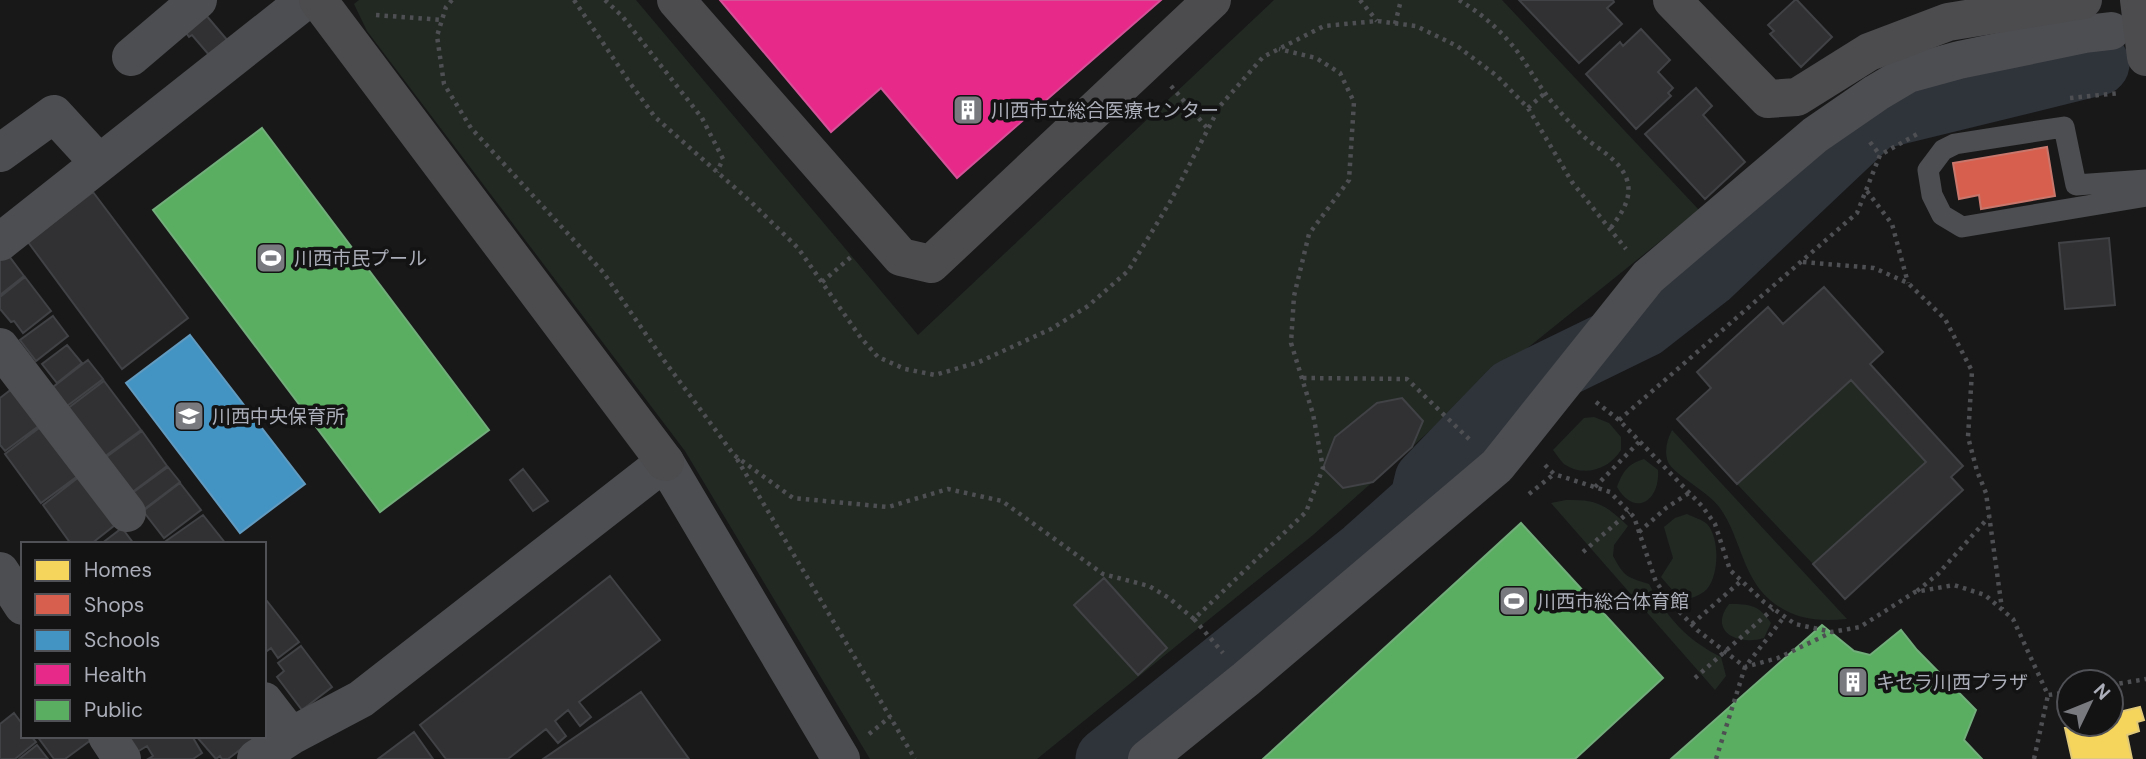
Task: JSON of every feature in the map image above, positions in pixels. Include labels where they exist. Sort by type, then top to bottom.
[{"type":"street","points":[[131,57],[198,0]]},
{"type":"street","points":[[0,242],[306,0]]},
{"type":"street","points":[[318,0],[665,462],[841,759]]},
{"type":"street","points":[[676,0],[901,257],[931,264],[1212,0]]},
{"type":"street","points":[[1672,0],[1768,99],[1797,97],[1869,52],[1948,22],[2083,0]]},
{"type":"street","points":[[2139,0],[2146,57]]},
{"type":"street","points":[[1147,759],[1497,466],[1570,378],[1648,277],[1815,135],[1908,74],[1959,60],[2111,31]]},
{"type":"street","points":[[0,153],[54,114],[99,163]]},
{"type":"street","points":[[0,347],[127,513]]},
{"type":"street","points":[[256,759],[291,736],[361,699],[665,462]]},
{"type":"street","points":[[0,571],[21,603]]},
{"type":"street","points":[[266,704],[291,736]]},
{"type":"street","points":[[108,738],[122,759]]},
{"type":"lane","points":[[2146,180],[2076,185],[2064,127],[1955,144],[1943,150],[1928,170],[1932,195],[1942,215],[1962,227],[2146,196]]},
{"type":"path","points":[[452,0],[436,36],[444,84],[471,128],[604,272],[663,359],[734,455],[915,759]]},
{"type":"path","points":[[605,0],[622,16],[702,118],[723,159],[717,172]]},
{"type":"path","points":[[1360,0],[1377,21]]},
{"type":"path","points":[[1395,24],[1401,0]]},
{"type":"path","points":[[1459,0],[1488,20],[1512,45],[1545,93],[1584,136],[1619,166],[1628,181],[1628,197],[1624,210],[1610,229]]},
{"type":"path","points":[[373,15],[442,20]]},
{"type":"path","points":[[1194,619],[1306,512],[1323,468],[1313,414],[1292,343],[1294,296],[1309,234],[1349,180],[1354,102],[1340,74],[1317,58],[1279,49],[1324,26],[1377,21],[1416,26],[1457,46],[1497,76],[1528,108],[1572,182],[1648,277]]},
{"type":"path","points":[[1168,82],[1208,129]]},
{"type":"path","points":[[1528,108],[1545,93]]},
{"type":"path","points":[[2060,99],[2120,93]]},
{"type":"path","points":[[1619,420],[1857,213],[1880,155],[1928,128]]},
{"type":"path","points":[[1871,144],[1880,155]]},
{"type":"path","points":[[1866,190],[1892,224],[1908,283]]},
{"type":"path","points":[[822,282],[852,256]]},
{"type":"path","points":[[1802,261],[1874,268],[1908,283],[1945,319],[1972,371],[1968,437],[1986,493],[2002,610]]},
{"type":"path","points":[[1303,378],[1407,379],[1462,433]]},
{"type":"path","points":[[1570,378],[1640,441],[1715,524],[1730,570],[1794,624],[1832,632]]},
{"type":"path","points":[[1520,439],[1554,474],[1610,492],[1634,517],[1656,582],[1673,605],[1745,667]]},
{"type":"path","points":[[1595,487],[1640,441]]},
{"type":"path","points":[[734,455],[793,498],[888,507],[948,489],[1002,501],[1103,574],[1149,586],[1169,598],[1194,619],[1223,653]]},
{"type":"path","points":[[1529,494],[1554,474]]},
{"type":"path","points":[[1639,532],[1666,508],[1689,493]]},
{"type":"path","points":[[1583,552],[1629,512]]},
{"type":"path","points":[[1745,667],[1778,658],[1832,632],[1860,627],[1938,574],[1990,517]]},
{"type":"path","points":[[1692,624],[1741,580]]},
{"type":"path","points":[[1915,592],[1954,585],[1985,594],[2013,620],[2048,695],[2034,759]]},
{"type":"path","points":[[1695,678],[1773,609]]},
{"type":"path","points":[[1716,759],[1745,667],[1784,617]]},
{"type":"path","points":[[2125,683],[2146,679]]},
{"type":"path","points":[[2048,695],[2055,694]]},
{"type":"shaded area","points":[[359,0],[636,0],[918,335],[1274,0],[1502,0],[1699,210],[1479,387],[1313,535],[1037,759],[870,759],[685,451],[367,31],[354,4]]},
{"type":"shaded area","points":[[1851,380],[1926,462],[1813,564],[1737,484]]},
{"type":"shaded area","points":[[1594,417],[1609,423],[1621,437],[1621,450],[1610,462],[1588,471],[1564,464],[1553,450],[1584,418]]},
{"type":"shaded area","points":[[1672,430],[1847,619],[1819,620],[1801,617],[1784,610],[1764,594],[1749,571],[1720,508],[1668,462],[1667,446]]},
{"type":"shaded area","points":[[1644,459],[1658,470],[1658,481],[1655,490],[1645,502],[1631,502],[1617,487],[1627,469]]},
{"type":"shaded area","points":[[1566,500],[1594,502],[1628,526],[1614,545],[1613,556],[1627,576],[1649,584],[1679,627],[1721,657],[1726,676],[1715,690],[1551,503]]},
{"type":"shaded area","points":[[1687,514],[1707,524],[1711,530],[1716,547],[1716,566],[1707,589],[1695,597],[1681,600],[1661,577],[1673,558],[1664,527],[1675,518]]},
{"type":"shaded area","points":[[1729,604],[1748,605],[1762,612],[1771,623],[1764,638],[1745,640],[1729,635],[1722,622]]},
{"type":"building: Homes","points":[[2140,707],[2144,720],[2137,722],[2139,731],[2127,735],[2132,759],[2072,759],[2067,738],[2125,738],[2125,711]]},
{"type":"building: Shops","points":[[2047,147],[2055,196],[1981,209],[1979,195],[1959,199],[1953,163]]},
{"type":"building: Schools","points":[[190,335],[305,484],[240,533],[126,383]]},
{"type":"building: Health","name":"川西市立総合医療センター","points":[[720,0],[1161,0],[957,178],[881,88],[831,132]]},
{"type":"building: Public","points":[[262,128],[489,430],[380,512],[153,210]]},
{"type":"building: Public","name":"川西市総合体育館","points":[[1521,523],[1663,678],[1575,759],[1263,759]]},
{"type":"building: Public","name":"キセラ川西プラザ","points":[[1822,625],[1854,651],[1870,655],[1901,630],[1976,710],[1964,740],[1982,759],[1671,759]]},
{"type":"building: Other","points":[[1519,0],[1613,0],[1607,8],[1622,24],[1579,63]]},
{"type":"building: Other","points":[[1795,0],[1832,37],[1801,67],[1770,34],[1774,31],[1768,25]]},
{"type":"building: Other","points":[[205,14],[228,41],[210,56],[192,35],[189,37],[184,30]]},
{"type":"building: Other","points":[[1641,29],[1670,60],[1658,72],[1673,88],[1668,93],[1671,96],[1636,129],[1586,74],[1620,42],[1623,46]]},
{"type":"building: Other","points":[[1696,88],[1712,106],[1703,115],[1745,162],[1705,199],[1645,134]]},
{"type":"building: Other","points":[[93,192],[188,318],[122,369],[28,242]]},
{"type":"building: Other","points":[[2109,238],[2115,305],[2065,309],[2059,243]]},
{"type":"building: Other","points":[[6,252],[24,276],[0,295],[0,257]]},
{"type":"building: Other","points":[[25,277],[51,311],[23,333],[0,309],[0,297]]},
{"type":"building: Other","points":[[1824,287],[1883,352],[1870,364],[1963,466],[1951,477],[1963,490],[1845,599],[1813,564],[1926,462],[1851,380],[1737,484],[1677,419],[1711,388],[1697,372],[1768,307],[1783,324]]},
{"type":"building: Other","points":[[53,316],[68,336],[36,361],[20,340]]},
{"type":"building: Other","points":[[67,345],[82,363],[57,383],[42,364]]},
{"type":"building: Other","points":[[88,360],[103,379],[67,406],[53,387]]},
{"type":"building: Other","points":[[104,381],[141,430],[104,457],[67,409]]},
{"type":"building: Other","points":[[17,385],[44,422],[5,451],[0,445],[0,398]]},
{"type":"building: Other","points":[[1402,398],[1423,421],[1412,447],[1373,482],[1343,488],[1323,468],[1335,437],[1377,403]]},
{"type":"building: Other","points":[[43,425],[79,475],[41,503],[5,454]]},
{"type":"building: Other","points":[[142,431],[167,466],[131,493],[105,458]]},
{"type":"building: Other","points":[[168,467],[180,482],[143,510],[131,494]]},
{"type":"building: Other","points":[[523,469],[548,501],[533,511],[510,480]]},
{"type":"building: Other","points":[[79,477],[115,525],[94,542],[70,542],[43,505]]},
{"type":"building: Other","points":[[180,483],[201,510],[164,538],[143,511]]},
{"type":"building: Other","points":[[203,515],[224,542],[167,542]]},
{"type":"building: Other","points":[[122,528],[132,542],[104,542]]},
{"type":"building: Other","points":[[610,576],[660,640],[579,702],[591,717],[580,726],[568,710],[555,721],[566,736],[558,743],[546,729],[508,759],[446,759],[420,725]]},
{"type":"building: Other","points":[[1104,578],[1167,648],[1138,675],[1074,605]]},
{"type":"building: Other","points":[[266,602],[299,642],[278,658],[271,648],[266,650]]},
{"type":"building: Other","points":[[301,646],[332,687],[302,710],[277,677],[284,671],[278,663]]},
{"type":"building: Other","points":[[641,692],[689,759],[543,759]]},
{"type":"building: Other","points":[[14,713],[21,722],[21,738],[33,738],[36,742],[15,759],[0,759],[0,724]]},
{"type":"building: Other","points":[[414,732],[433,759],[378,759]]},
{"type":"building: Other","points":[[38,738],[90,738],[91,740],[65,759],[54,759]]},
{"type":"building: Other","points":[[127,738],[193,738],[202,753],[193,759],[148,759],[153,756],[147,746],[137,752]]},
{"type":"building: Other","points":[[198,738],[254,739],[228,759],[222,759],[220,756],[216,759]]},
{"type":"building: Other","points":[[37,745],[48,759],[19,759]]},
{"type":"waterway","points":[[1107,759],[1364,552],[1421,501],[1426,480],[1513,390],[1644,326],[1708,276],[1874,119],[2098,64]]},
{"type":"place","name":"川西市立総合医療センター","points":[[968,110]]},
{"type":"place","name":"川西市民プール","points":[[271,258]]},
{"type":"place","name":"川西中央保育所","points":[[189,416]]},
{"type":"place","name":"川西市総合体育館","points":[[1514,601]]},
{"type":"place","name":"キセラ川西プラザ","points":[[1853,682]]}]
